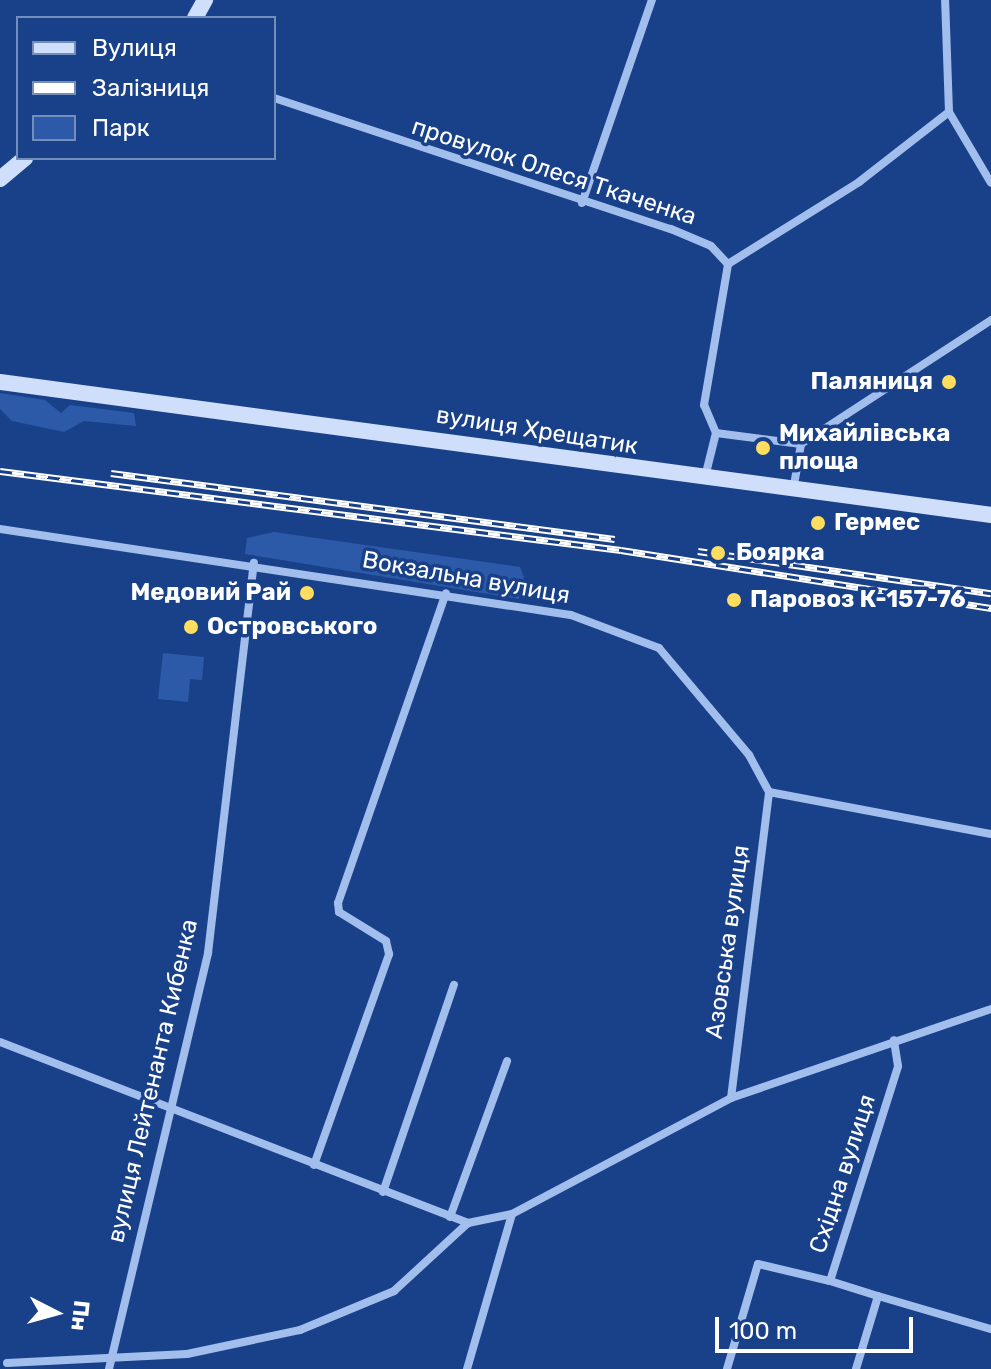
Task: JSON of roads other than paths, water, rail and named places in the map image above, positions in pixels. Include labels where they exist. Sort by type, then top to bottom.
[{"type":"street","points":[[582,203],[652,0]]},
{"type":"street","points":[[945,0],[949,112],[991,183]]},
{"type":"street","name":"провулок Олеся Ткаченка","points":[[276,99],[582,203],[671,229],[711,246],[728,264]]},
{"type":"street","points":[[704,480],[716,433],[704,405],[728,264],[820,209],[949,112]]},
{"type":"street","points":[[0,179],[23,160]]},
{"type":"street","points":[[716,433],[801,444],[991,320]]},
{"type":"street","name":"вулиця Хрещатик","points":[[0,382],[793,492],[991,515]]},
{"type":"street","points":[[793,492],[801,444]]},
{"type":"street","name":"Вокзальна вулиця","points":[[0,529],[254,563],[571,615],[659,648],[749,755],[769,792]]},
{"type":"street","name":"вулиця Лейтенанта Кибенка","points":[[110,1365],[166,1109],[208,953],[254,563]]},
{"type":"street","points":[[314,1165],[389,954],[386,941],[339,912],[338,903],[446,593]]},
{"type":"street","points":[[769,792],[991,834]]},
{"type":"street","name":"Азовська вулиця","points":[[731,1098],[769,792]]},
{"type":"street","points":[[383,1192],[454,985]]},
{"type":"street","points":[[0,1042],[166,1109],[468,1223],[512,1214],[731,1098],[991,1009]]},
{"type":"street","name":"Східна вулиця","points":[[727,1369],[758,1264],[830,1281],[898,1066],[894,1040]]},
{"type":"street","points":[[450,1217],[507,1061]]},
{"type":"street","points":[[467,1369],[512,1214]]},
{"type":"street","points":[[4,1362],[110,1365],[187,1354],[348,1313],[394,1291],[468,1223]]},
{"type":"street","points":[[830,1281],[991,1329]]},
{"type":"street","points":[[856,1369],[878,1296]]},
{"type":"street","points":[[4,1362],[18,1369]]},
{"type":"railway","points":[[0,471],[621,550],[991,608]]},
{"type":"railway","points":[[111,473],[615,539]]},
{"type":"railway","points":[[698,551],[991,593]]},
{"type":"place","name":"Паляниця","points":[[949,382]]},
{"type":"place","name":"Михайлівська площа","points":[[763,448]]},
{"type":"place","name":"Гермес","points":[[818,523]]},
{"type":"place","name":"Боярка","points":[[718,553]]},
{"type":"place","name":"Медовий Рай","points":[[307,593]]},
{"type":"place","name":"Паровоз К-157-76","points":[[734,600]]},
{"type":"place","name":"Островського","points":[[191,627]]}]
